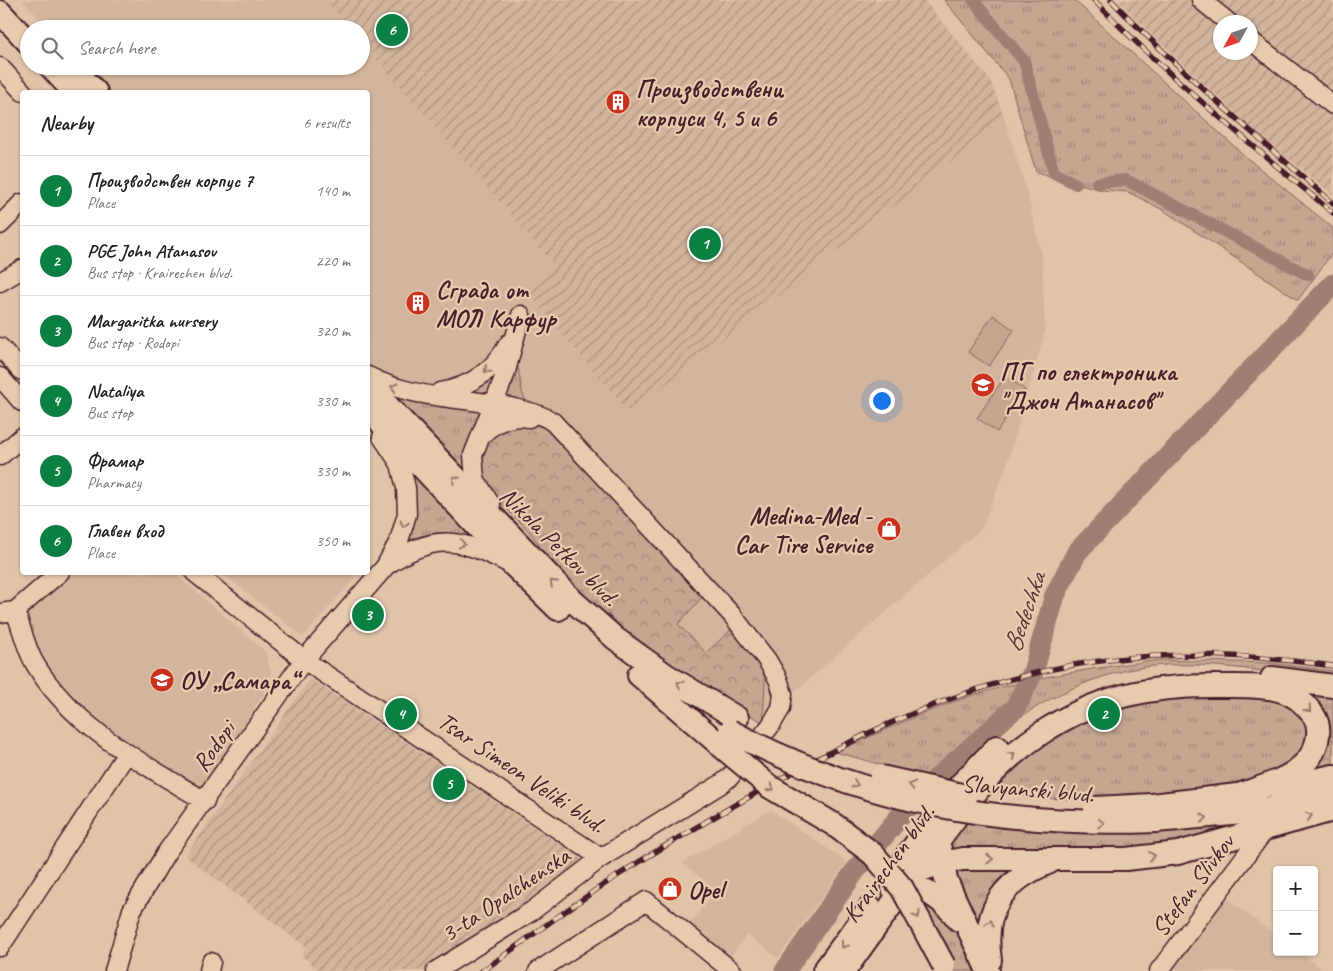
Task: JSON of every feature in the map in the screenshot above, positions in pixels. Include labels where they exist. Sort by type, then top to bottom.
[{"type":"main road","points":[[9,0],[28,20]]},
{"type":"main road","points":[[0,12],[20,33]]},
{"type":"main road","points":[[58,75],[72,90]]},
{"type":"main road","points":[[80,75],[94,90]]},
{"type":"main road","name":"Nikola Petkov blvd.","points":[[370,387],[519,558],[568,618],[639,675],[729,732]]},
{"type":"main road","name":"Nikola Petkov blvd.","points":[[370,411],[519,558],[616,638],[666,675],[729,732]]},
{"type":"main road","name":"Krairechen blvd.","points":[[824,971],[942,808],[974,769],[1024,726],[1090,690],[1117,680],[1175,672],[1260,676],[1333,686]]},
{"type":"main road","name":"Krairechen blvd.","points":[[844,971],[980,785],[1024,745],[1059,721],[1112,698],[1164,687],[1241,686],[1278,690],[1296,696],[1308,707],[1316,719],[1319,734],[1316,748],[1309,759],[1285,777],[1233,797]]},
{"type":"main road","points":[[729,732],[770,787],[833,824],[873,854],[902,888],[945,968]]},
{"type":"main road","name":"Slavyanski blvd.","points":[[729,732],[811,769],[881,793],[918,802],[1020,819],[1088,823],[1154,813],[1333,776]]},
{"type":"main road","name":"Slavyanski blvd.","points":[[1154,813],[1253,812],[1333,793]]},
{"type":"main road","points":[[882,891],[941,863],[963,859],[1054,860],[1126,858],[1178,853],[1333,810]]},
{"type":"main road","points":[[945,831],[940,845],[941,863],[946,880],[990,971]]},
{"type":"main road","points":[[990,971],[988,928],[993,909],[1015,880],[1033,869],[1054,860]]},
{"type":"main road","points":[[910,879],[940,900],[975,941]]},
{"type":"street","points":[[1201,0],[1219,15]]},
{"type":"street","points":[[1258,46],[1333,106]]},
{"type":"street","points":[[0,67],[21,90]]},
{"type":"street","points":[[0,225],[20,205]]},
{"type":"street","points":[[0,282],[20,270]]},
{"type":"street","points":[[430,394],[473,382],[492,367],[508,344],[521,314],[510,360],[472,462],[482,493],[519,558]]},
{"type":"street","points":[[0,347],[20,369]]},
{"type":"street","points":[[0,377],[20,400]]},
{"type":"street","points":[[370,377],[401,389],[494,404],[541,416],[553,422],[565,435]]},
{"type":"street","points":[[479,439],[493,426],[512,417],[527,417],[540,421],[565,435]]},
{"type":"street","name":"Rodopi","points":[[114,971],[132,910],[166,853],[304,660],[385,567],[399,541],[405,523],[406,488],[395,454],[370,420]]},
{"type":"street","name":"3-ta Opalchenska","points":[[436,971],[532,911],[601,858],[730,776],[771,725],[781,708],[783,694],[767,660],[732,615],[565,435]]},
{"type":"street","points":[[0,456],[20,439]]},
{"type":"street","name":"Rodopi","points":[[385,567],[416,548],[443,541],[519,558]]},
{"type":"street","points":[[56,575],[8,612],[35,664],[83,721],[127,753],[205,801]]},
{"type":"street","name":"Tsar Simeon Veliki blvd.","points":[[198,575],[304,660],[601,858]]},
{"type":"street","points":[[0,947],[127,753]]},
{"type":"street","name":"Stefan Slivkov","points":[[1159,971],[1265,830]]},
{"type":"street","points":[[538,971],[646,901],[727,969]]},
{"type":"shaded area","points":[[22,0],[924,0],[990,80],[1005,119],[1028,197],[1042,257],[1045,332],[1007,465],[982,528],[762,720],[602,614],[370,373],[370,90],[106,90],[92,75],[370,75],[370,20],[41,20]]},
{"type":"shaded area","points":[[326,0],[924,0],[990,80],[1005,119],[629,413],[527,292],[556,267],[370,51],[370,20],[343,20]]},
{"type":"shaded area","points":[[1118,0],[1333,0],[1333,195],[1256,132],[1151,34]]},
{"type":"shaded area","name":"ОУ „Самара“","points":[[70,575],[176,575],[266,652],[271,671],[270,683],[201,793],[93,722],[51,676],[23,614]]},
{"type":"shaded area","points":[[225,575],[352,575],[355,578],[303,637]]},
{"type":"shaded area","points":[[310,679],[585,861],[445,971],[316,971],[317,969],[302,956],[306,947],[185,856]]},
{"type":"shaded area","points":[[771,810],[847,862],[778,958],[747,935],[729,958],[687,928],[716,890],[682,863]]},
{"type":"shaded area","points":[[1223,896],[1273,933],[1273,956],[1304,956],[1324,971],[1167,971]]},
{"type":"green space","points":[[944,0],[1074,0],[1247,158],[1333,228],[1333,252],[1298,300],[1163,210],[1128,192],[1102,190],[1036,172],[1009,79]]},
{"type":"green space","points":[[993,315],[1014,330],[989,366],[968,352]]},
{"type":"green space","points":[[515,366],[518,367],[522,392],[526,402],[504,398]]},
{"type":"green space","points":[[499,370],[487,394],[470,391]]},
{"type":"green space","points":[[1005,376],[1025,390],[997,432],[977,418]]},
{"type":"green space","points":[[390,393],[483,410],[467,448],[467,474]]},
{"type":"green space","points":[[529,421],[545,427],[705,594],[678,624],[706,653],[735,626],[762,667],[765,681],[763,722],[716,698],[600,615],[553,566],[530,532],[483,485],[481,447],[487,435]]},
{"type":"green space","points":[[412,473],[472,536],[447,533],[435,534],[403,546],[410,474]]},
{"type":"green space","points":[[1160,660],[1271,663],[1333,671],[1333,681],[1206,665],[1156,666],[1112,674],[1070,690],[1030,711],[994,737],[950,784],[836,752],[925,713],[980,693],[1069,673]]},
{"type":"green space","points":[[1299,689],[1333,691],[1333,767],[1304,774],[1323,712],[1316,700]]},
{"type":"green space","points":[[1184,691],[1288,698],[1306,720],[1309,737],[1301,756],[1275,774],[1210,789],[1096,800],[1040,798],[984,791],[1007,767],[1080,719]]},
{"type":"green space","points":[[1316,802],[1176,847],[947,854],[963,819]]},
{"type":"green space","points":[[1023,863],[984,938],[945,867]]},
{"type":"green space","points":[[910,891],[951,921],[977,971],[952,971]]},
{"type":"waterway","points":[[973,0],[1024,61],[1054,173],[1076,184]]},
{"type":"waterway","points":[[1097,183],[1126,180],[1308,275]]},
{"type":"waterway","name":"Bedechka","points":[[785,971],[855,871],[915,798],[1016,707],[1033,672],[1055,595],[1077,552],[1333,284]]},
{"type":"railway","points":[[1094,0],[1181,83],[1333,213]]},
{"type":"railway","points":[[1111,0],[1192,78],[1333,203]]},
{"type":"railway","points":[[482,971],[602,885],[783,777],[854,740],[963,694],[1040,672],[1113,659],[1149,656],[1186,655],[1260,658],[1333,666]]},
{"type":"place","name":"Главен вход","points":[[392,30]]},
{"type":"place","name":"Производствени корпуси 4, 5 и 6","points":[[618,102]]},
{"type":"place","name":"Производствeн корпус 7","points":[[705,244]]},
{"type":"place","name":"Сграда от МОЛ Карфур","points":[[418,303]]},
{"type":"place","name":"ПГ по електроника \"Джон Атанасов\"","points":[[983,385]]},
{"type":"place","name":"Medina-Med - Car Tire Service","points":[[889,529]]},
{"type":"place","name":"Margaritka nursery","points":[[368,615]]},
{"type":"place","name":"ОУ „Самара“","points":[[162,680]]},
{"type":"place","name":"Nataliya","points":[[401,714]]},
{"type":"place","name":"PGE John Atanasov","points":[[1104,714]]},
{"type":"place","name":"Фрамар","points":[[449,784]]},
{"type":"place","name":"Opel","points":[[670,889]]}]
